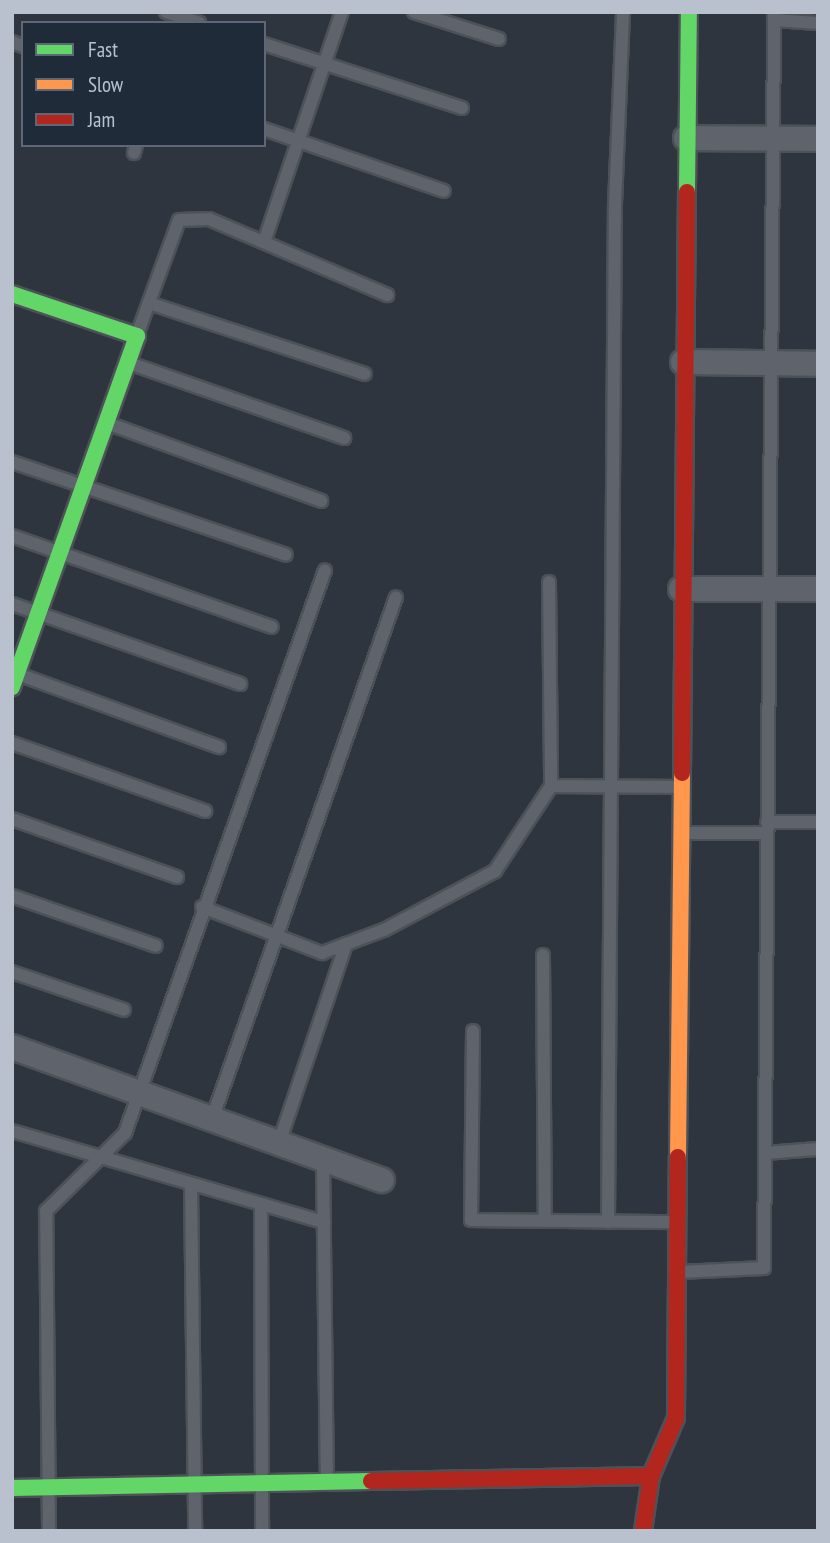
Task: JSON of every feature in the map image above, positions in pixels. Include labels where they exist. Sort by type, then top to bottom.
[{"type":"street","points":[[643,1531],[651,1476],[676,1418],[679,787],[689,12]]},
{"type":"street","points":[[686,138],[818,139]]},
{"type":"street","points":[[12,294],[137,336],[14,678]]},
{"type":"street","points":[[683,362],[818,364]]},
{"type":"street","points":[[681,589],[818,589]]},
{"type":"street","points":[[12,1047],[382,1180]]},
{"type":"street","points":[[12,1488],[651,1476]]},
{"type":"lane","points":[[166,12],[180,17]]},
{"type":"lane","points":[[264,242],[342,12]]},
{"type":"lane","points":[[414,12],[499,39]]},
{"type":"lane","points":[[608,1222],[609,786],[623,12]]},
{"type":"lane","points":[[676,1273],[764,1268],[774,16],[818,23]]},
{"type":"lane","points":[[266,45],[462,108]]},
{"type":"lane","points":[[266,130],[444,191]]},
{"type":"lane","points":[[137,336],[179,220],[209,219],[387,295]]},
{"type":"lane","points":[[149,303],[365,374]]},
{"type":"lane","points":[[128,363],[344,438]]},
{"type":"lane","points":[[106,423],[321,501]]},
{"type":"lane","points":[[12,462],[286,555]]},
{"type":"lane","points":[[12,536],[272,627]]},
{"type":"lane","points":[[49,1531],[46,1211],[125,1133],[136,1092],[325,570]]},
{"type":"lane","points":[[202,907],[322,953],[495,871],[551,786],[549,582]]},
{"type":"lane","points":[[212,1119],[396,597]]},
{"type":"lane","points":[[12,604],[240,684]]},
{"type":"lane","points":[[14,678],[219,747]]},
{"type":"lane","points":[[12,743],[205,811]]},
{"type":"lane","points":[[551,786],[679,787]]},
{"type":"lane","points":[[12,819],[177,877]]},
{"type":"lane","points":[[679,833],[818,822]]},
{"type":"lane","points":[[12,896],[156,946]]},
{"type":"lane","points":[[279,1143],[345,944]]},
{"type":"lane","points":[[543,955],[545,1221]]},
{"type":"lane","points":[[12,972],[124,1010]]},
{"type":"lane","points":[[473,1031],[471,1220],[677,1222]]},
{"type":"lane","points":[[12,1131],[100,1160],[324,1222]]},
{"type":"lane","points":[[765,1153],[818,1149]]},
{"type":"lane","points":[[323,1159],[327,1482]]},
{"type":"lane","points":[[191,1185],[195,1531]]},
{"type":"lane","points":[[261,1204],[262,1531]]},
{"type":"traffic: fast","points":[[687,192],[689,12]]},
{"type":"traffic: fast","points":[[12,294],[137,336],[12,687]]},
{"type":"traffic: fast","points":[[12,1488],[371,1481]]},
{"type":"traffic: slow","points":[[678,1157],[682,773]]},
{"type":"traffic: jam","points":[[682,773],[687,192]]},
{"type":"traffic: jam","points":[[643,1531],[651,1476],[676,1418],[678,1157]]},
{"type":"traffic: jam","points":[[371,1481],[651,1476]]}]
